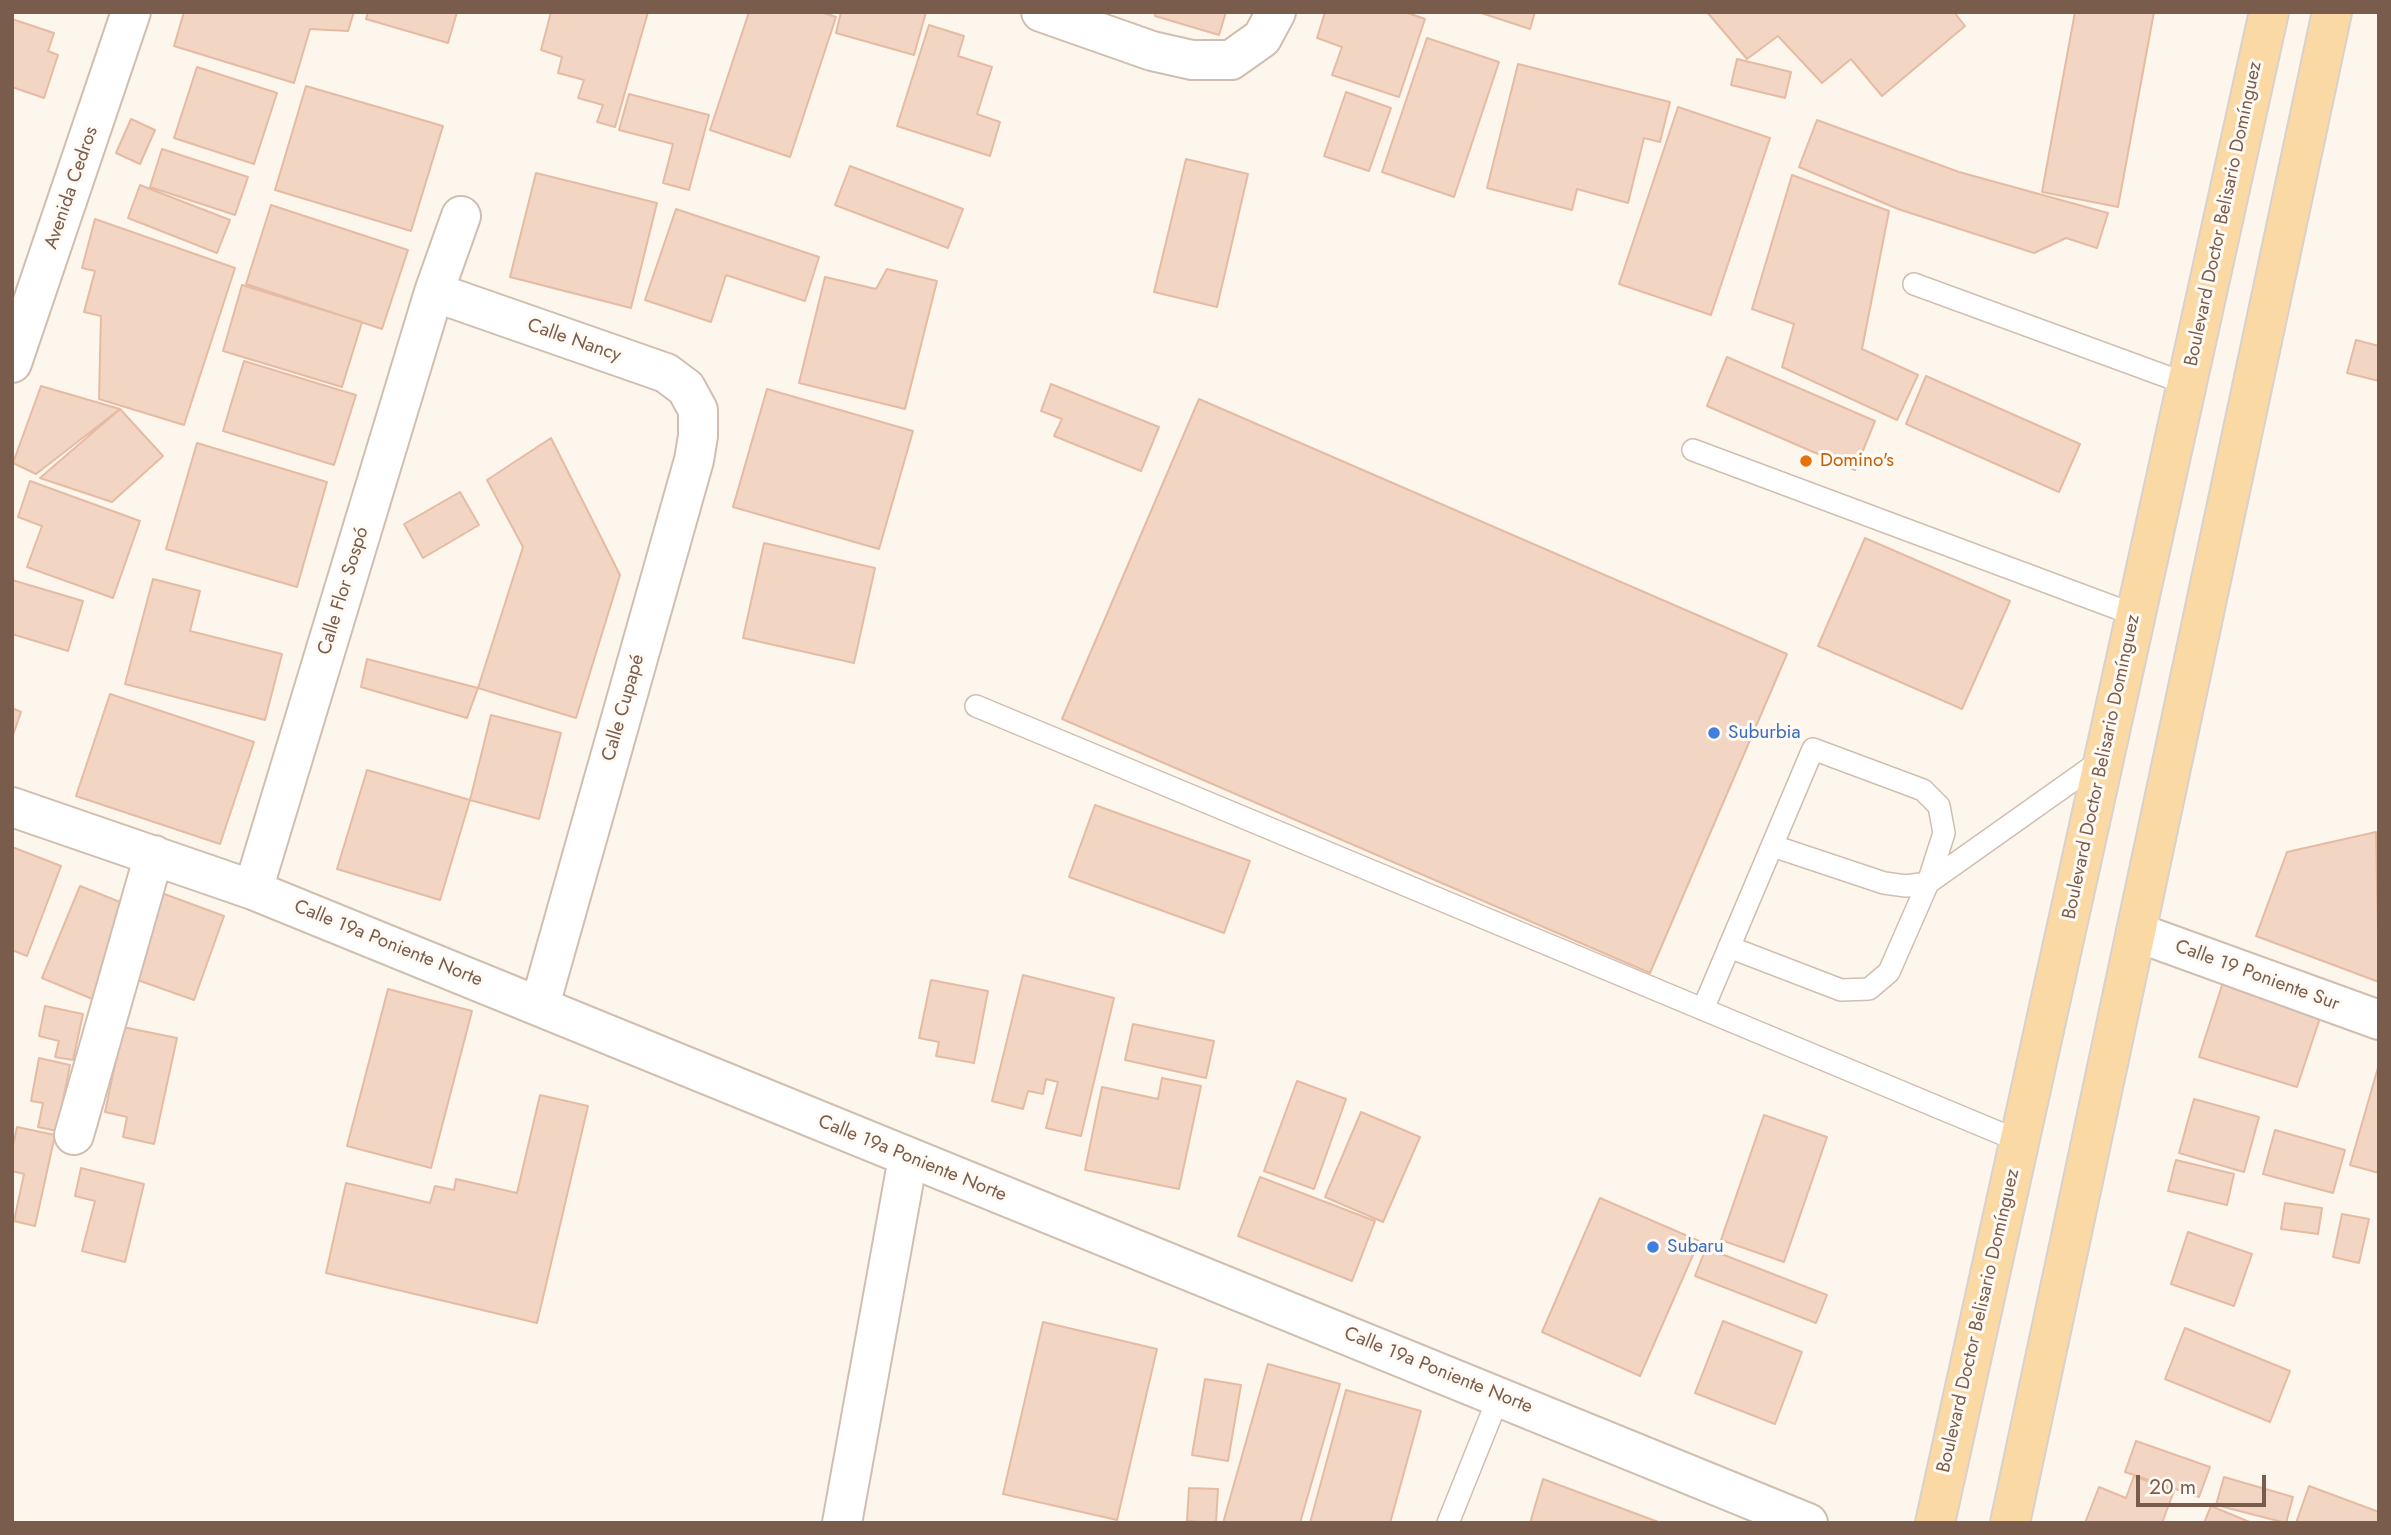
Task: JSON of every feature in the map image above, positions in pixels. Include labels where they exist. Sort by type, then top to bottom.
[{"type":"main road","name":"Boulevard Doctor Belisario Domínguez","points":[[1935,1523],[2269,12]]},
{"type":"main road","points":[[2010,1523],[2332,12]]},
{"type":"street","name":"Avenida Cedros","points":[[12,363],[131,12]]},
{"type":"street","points":[[1041,12],[1152,51],[1192,60],[1231,60],[1262,38],[1276,12]]},
{"type":"street","name":"Calle Flor Sospó","points":[[253,890],[434,292],[461,216]]},
{"type":"street","name":"Calle Nancy","points":[[434,292],[666,373],[686,388],[698,410]]},
{"type":"street","name":"Calle Cupapé","points":[[540,1005],[694,460],[698,410]]},
{"type":"street","name":"Calle 19a Poniente Norte","points":[[12,807],[253,890],[1808,1523]]},
{"type":"street","points":[[74,1135],[154,855]]},
{"type":"street","name":"Calle 19 Poniente Sur","points":[[2136,932],[2379,1020]]},
{"type":"street","points":[[842,1523],[908,1158]]},
{"type":"lane","points":[[1914,284],[2187,384]]},
{"type":"lane","points":[[1693,450],[2136,615]]},
{"type":"lane","points":[[976,706],[2019,1141]]},
{"type":"lane","points":[[1703,1009],[1729,947],[1773,846],[1813,749],[1923,790],[1939,806],[1944,833],[1928,883],[1889,972],[1869,989],[1841,990],[1729,947]]},
{"type":"lane","points":[[1773,846],[1884,883],[1906,886],[1928,883],[2104,758]]},
{"type":"lane","points":[[1448,1523],[1499,1396]]},
{"type":"building","points":[[184,12],[354,12],[348,31],[310,29],[294,83],[174,46]]},
{"type":"building","points":[[368,12],[457,12],[448,43],[366,19]]},
{"type":"building","points":[[551,12],[648,12],[615,127],[597,122],[603,105],[578,98],[584,80],[558,73],[562,57],[541,50]]},
{"type":"building","points":[[749,12],[821,12],[836,17],[790,157],[710,130]]},
{"type":"building","points":[[841,12],[926,12],[914,55],[836,33]]},
{"type":"building","points":[[1156,12],[1226,12],[1219,35],[1155,16]]},
{"type":"building","points":[[1325,12],[1405,12],[1425,19],[1399,97],[1332,75],[1342,47],[1317,38]]},
{"type":"building","points":[[1478,12],[1535,12],[1530,29]]},
{"type":"building","points":[[1707,12],[1954,12],[1965,26],[1882,96],[1851,59],[1822,83],[1778,36],[1747,59]]},
{"type":"building","points":[[2075,12],[2154,12],[2118,207],[2042,192]]},
{"type":"building","points":[[12,19],[54,33],[48,51],[58,55],[44,98],[12,87]]},
{"type":"building","points":[[929,25],[964,36],[958,56],[992,67],[977,114],[1000,122],[990,156],[897,126]]},
{"type":"building","points":[[1427,38],[1499,62],[1454,197],[1382,172]]},
{"type":"building","points":[[1737,59],[1791,72],[1785,98],[1731,85]]},
{"type":"building","points":[[1518,64],[1670,102],[1660,142],[1644,138],[1628,203],[1577,189],[1572,210],[1487,188]]},
{"type":"building","points":[[197,67],[277,93],[254,164],[174,138]]},
{"type":"building","points":[[306,86],[443,126],[411,231],[275,190]]},
{"type":"building","points":[[1346,92],[1391,108],[1369,171],[1324,156]]},
{"type":"building","points":[[629,94],[709,115],[689,190],[663,183],[673,144],[619,130]]},
{"type":"building","points":[[1678,107],[1770,138],[1711,315],[1619,284]]},
{"type":"building","points":[[131,119],[155,130],[140,164],[116,153]]},
{"type":"building","points":[[1817,120],[1959,172],[2108,213],[2097,248],[2066,238],[2034,253],[1898,209],[1799,167]]},
{"type":"building","points":[[162,149],[248,177],[235,215],[150,187]]},
{"type":"building","points":[[1186,159],[1248,174],[1217,307],[1154,292]]},
{"type":"building","points":[[850,166],[963,209],[948,248],[835,205]]},
{"type":"building","points":[[536,173],[657,203],[631,308],[510,277]]},
{"type":"building","points":[[1792,175],[1889,211],[1862,349],[1918,375],[1897,420],[1782,367],[1794,324],[1752,309]]},
{"type":"building","points":[[140,185],[230,220],[217,253],[128,218]]},
{"type":"building","points":[[271,205],[408,250],[382,329],[246,284]]},
{"type":"building","points":[[676,209],[819,257],[805,301],[726,275],[711,322],[645,300]]},
{"type":"building","points":[[95,219],[235,268],[184,425],[99,399],[101,316],[84,312],[95,271],[82,268]]},
{"type":"building","points":[[887,269],[937,281],[905,409],[799,383],[825,277],[876,289]]},
{"type":"building","points":[[242,285],[362,322],[342,387],[223,351]]},
{"type":"building","points":[[2356,340],[2379,346],[2379,381],[2347,373]]},
{"type":"building","points":[[1727,357],[1875,421],[1855,470],[1707,406]]},
{"type":"building","points":[[244,361],[356,395],[334,465],[223,431]]},
{"type":"building","points":[[1926,376],[2080,444],[2059,492],[1906,424]]},
{"type":"building","points":[[1051,384],[1159,427],[1141,471],[1054,436],[1062,419],[1041,411]]},
{"type":"building","points":[[41,386],[120,409],[36,474],[13,463]]},
{"type":"building","points":[[767,389],[913,431],[879,549],[733,507]]},
{"type":"building","points":[[1199,399],[1787,654],[1650,973],[1062,719]]},
{"type":"building","points":[[120,409],[163,456],[112,502],[40,478]]},
{"type":"building","points":[[551,438],[620,575],[576,718],[478,688],[523,547],[487,480]]},
{"type":"building","points":[[197,443],[327,482],[297,587],[166,549]]},
{"type":"building","points":[[30,481],[140,521],[113,598],[27,567],[42,526],[18,517]]},
{"type":"building","points":[[460,492],[479,525],[423,558],[404,524]]},
{"type":"building","points":[[1865,538],[2010,601],[1962,709],[1818,646]]},
{"type":"building","points":[[764,543],[875,568],[854,663],[743,638]]},
{"type":"building","points":[[153,579],[200,591],[190,631],[282,654],[265,720],[125,684]]},
{"type":"building","points":[[12,580],[83,601],[68,651],[12,634]]},
{"type":"building","points":[[367,659],[478,688],[467,718],[361,687]]},
{"type":"building","points":[[110,694],[254,742],[220,844],[76,796]]},
{"type":"building","points":[[12,708],[21,712],[12,738]]},
{"type":"building","points":[[491,715],[561,733],[539,819],[470,800]]},
{"type":"building","points":[[367,770],[470,800],[440,900],[337,869]]},
{"type":"building","points":[[1095,805],[1250,861],[1224,933],[1069,877]]},
{"type":"building","points":[[2376,832],[2379,982],[2256,936],[2287,852]]},
{"type":"building","points":[[12,847],[61,866],[27,956],[12,950]]},
{"type":"building","points":[[80,886],[135,908],[102,1003],[42,978]]},
{"type":"building","points":[[159,892],[224,916],[194,1000],[129,977]]},
{"type":"building","points":[[1023,975],[1114,998],[1081,1136],[1046,1128],[1058,1082],[1046,1079],[1043,1094],[1028,1091],[1023,1109],[992,1101]]},
{"type":"building","points":[[2224,979],[2323,1009],[2297,1087],[2199,1057]]},
{"type":"building","points":[[931,980],[988,991],[974,1063],[936,1056],[939,1042],[919,1038]]},
{"type":"building","points":[[388,989],[472,1011],[431,1168],[347,1146]]},
{"type":"building","points":[[45,1006],[83,1014],[73,1060],[55,1057],[59,1041],[39,1036]]},
{"type":"building","points":[[1133,1024],[1214,1041],[1206,1078],[1125,1060]]},
{"type":"building","points":[[123,1027],[177,1038],[154,1144],[123,1137],[127,1117],[105,1112]]},
{"type":"building","points":[[39,1058],[70,1065],[57,1131],[38,1127],[43,1103],[31,1101]]},
{"type":"building","points":[[2379,1064],[2379,1173],[2350,1165]]},
{"type":"building","points":[[1162,1078],[1201,1086],[1179,1189],[1085,1170],[1102,1087],[1158,1099]]},
{"type":"building","points":[[1297,1081],[1346,1099],[1314,1189],[1264,1171]]},
{"type":"building","points":[[540,1095],[588,1106],[537,1323],[326,1273],[346,1183],[430,1203],[435,1186],[454,1190],[456,1179],[517,1193]]},
{"type":"building","points":[[2194,1099],[2259,1117],[2244,1172],[2179,1153]]},
{"type":"building","points":[[1361,1112],[1420,1137],[1383,1222],[1325,1197]]},
{"type":"building","points":[[1764,1115],[1827,1137],[1784,1262],[1721,1240]]},
{"type":"building","points":[[17,1127],[55,1135],[35,1226],[14,1221],[24,1174],[12,1171],[12,1150]]},
{"type":"building","points":[[2275,1130],[2345,1150],[2333,1193],[2263,1174]]},
{"type":"building","points":[[2176,1160],[2234,1174],[2227,1205],[2168,1191]]},
{"type":"building","points":[[81,1168],[144,1184],[125,1262],[82,1251],[95,1201],[75,1196]]},
{"type":"building","points":[[1260,1177],[1375,1221],[1352,1281],[1238,1236]]},
{"type":"building","points":[[1600,1198],[1699,1241],[1640,1376],[1542,1332]]},
{"type":"building","points":[[2285,1203],[2322,1208],[2318,1234],[2281,1229]]},
{"type":"building","points":[[2342,1214],[2369,1219],[2359,1263],[2333,1257]]},
{"type":"building","points":[[2188,1232],[2252,1254],[2234,1306],[2171,1284]]},
{"type":"building","points":[[1706,1248],[1827,1295],[1816,1323],[1695,1276]]},
{"type":"building","points":[[1723,1321],[1802,1352],[1775,1424],[1695,1393]]},
{"type":"building","points":[[1043,1322],[1157,1349],[1117,1520],[1003,1494]]},
{"type":"building","points":[[2185,1328],[2290,1371],[2270,1422],[2165,1379]]},
{"type":"building","points":[[1268,1364],[1340,1384],[1300,1523],[1223,1523]]},
{"type":"building","points":[[1205,1379],[1241,1385],[1228,1461],[1192,1455]]},
{"type":"building","points":[[1346,1390],[1421,1411],[1390,1523],[1310,1523]]},
{"type":"building","points":[[2136,1441],[2210,1467],[2199,1497],[2125,1472]]},
{"type":"building","points":[[2134,1476],[2174,1491],[2162,1523],[2085,1523],[2099,1487],[2126,1498]]},
{"type":"building","points":[[2224,1477],[2293,1497],[2286,1523],[2216,1505]]},
{"type":"building","points":[[1543,1479],[1661,1523],[1530,1523]]},
{"type":"building","points":[[2309,1486],[2379,1512],[2379,1523],[2296,1523]]},
{"type":"building","points":[[1189,1488],[1218,1489],[1216,1523],[1187,1521]]},
{"type":"building","points":[[2211,1506],[2252,1523],[2204,1523]]},
{"type":"place","name":"Domino's","points":[[1806,461]]},
{"type":"place","name":"Suburbia","points":[[1714,733]]},
{"type":"place","name":"Subaru","points":[[1653,1247]]}]
